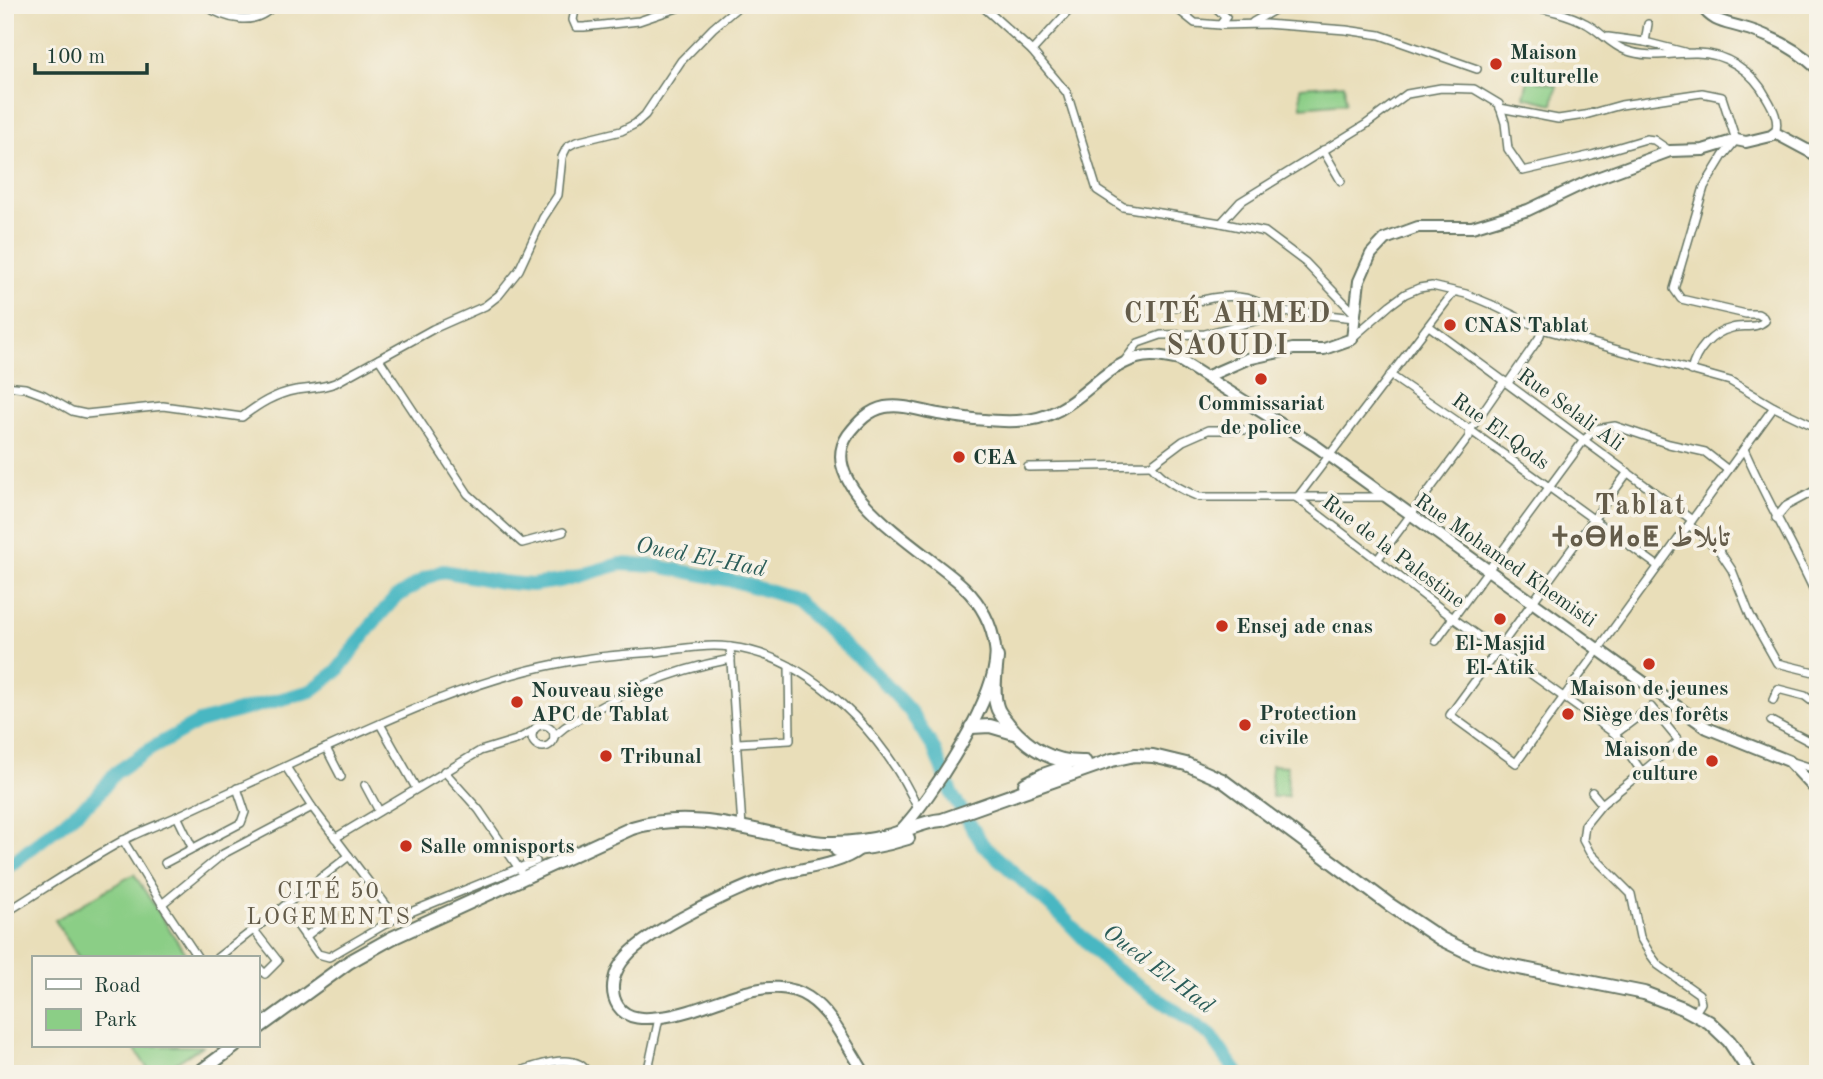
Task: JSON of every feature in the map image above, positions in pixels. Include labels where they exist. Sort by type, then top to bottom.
[{"type":"main road","points":[[1701,5],[1708,16],[1721,23],[1773,39],[1807,59],[1818,69]]},
{"type":"main road","points":[[1208,376],[1247,359],[1293,349],[1324,349],[1352,339],[1359,281],[1371,254],[1385,239],[1418,227],[1472,227],[1528,211],[1589,181],[1671,151],[1703,150],[1736,140],[1746,142],[1775,133],[1818,156]]},
{"type":"main road","name":"Rue Mohamed Khemisti","points":[[1122,364],[1139,357],[1159,356],[1179,360],[1208,376],[1285,425],[1707,728],[1789,761]]},
{"type":"main road","points":[[1122,364],[1077,399],[1059,410],[1033,419],[973,420],[894,406],[882,408],[864,417],[845,440],[841,451],[841,464],[852,489],[897,532],[965,588],[988,621],[997,657],[996,706],[1018,734],[1033,749],[1058,760],[1085,762],[1136,755],[1153,756],[1186,764],[1222,780],[1390,905],[1441,939],[1474,955],[1504,965],[1644,993],[1694,1014],[1709,1022],[1729,1041],[1751,1074]]},
{"type":"main road","points":[[899,832],[929,794],[971,727],[986,694],[997,657]]},
{"type":"main road","points":[[971,727],[1000,727],[1018,734]]},
{"type":"main road","points":[[1019,793],[1034,778],[1038,764],[1033,749]]},
{"type":"main road","points":[[259,1028],[349,962],[392,938],[522,873],[632,828],[662,821],[700,821],[829,843],[869,839],[935,821],[1112,760]]},
{"type":"main road","points":[[1789,761],[1818,792]]},
{"type":"main road","points":[[997,800],[1034,778],[1085,762]]},
{"type":"main road","points":[[929,794],[924,811],[935,821]]},
{"type":"main road","points":[[608,839],[647,828],[688,825],[734,831],[810,848],[858,850],[882,847],[922,833],[935,821]]},
{"type":"main road","points":[[865,1074],[828,1015],[796,989],[754,989],[690,1011],[659,1018],[636,1018],[620,1008],[614,996],[613,984],[615,973],[627,955],[639,944],[684,918],[746,887],[786,873],[839,860],[858,850],[869,839]]},
{"type":"main road","points":[[197,1074],[232,1048]]},
{"type":"street","points":[[204,5],[216,12],[243,20],[256,18],[274,5]]},
{"type":"street","points":[[576,5],[573,20],[576,27],[639,21],[686,5]]},
{"type":"street","points":[[5,386],[25,388],[72,411],[86,414],[163,406],[242,416],[267,399],[296,390],[322,388],[335,383],[432,329],[485,306],[499,295],[519,270],[543,218],[558,195],[562,157],[567,147],[635,124],[645,115],[681,61],[740,5]]},
{"type":"street","points":[[981,5],[1032,51],[1067,93],[1097,190],[1123,207],[1265,232],[1306,262],[1354,316]]},
{"type":"street","points":[[1032,51],[1074,5]]},
{"type":"street","points":[[1213,5],[1226,17],[1220,25]]},
{"type":"street","points":[[1250,24],[1283,5]]},
{"type":"street","points":[[1524,5],[1583,21],[1623,50],[1649,55],[1717,55],[1747,70],[1761,86],[1774,109],[1777,127],[1775,133]]},
{"type":"street","points":[[1175,6],[1195,23],[1317,26],[1380,36],[1477,69]]},
{"type":"street","points":[[1645,42],[1648,24]]},
{"type":"street","points":[[1606,36],[1690,53]]},
{"type":"street","points":[[1221,223],[1240,202],[1365,125],[1407,94],[1441,88],[1474,89],[1499,104],[1508,149],[1523,171],[1646,139],[1654,140],[1671,151]]},
{"type":"street","points":[[1500,108],[1558,119],[1585,116],[1621,105],[1702,93],[1722,97],[1736,140],[1704,187],[1674,289],[1681,299],[1746,314],[1758,314],[1765,321],[1761,325],[1731,328],[1709,341],[1694,358],[1691,371]]},
{"type":"street","points":[[1323,150],[1341,181]]},
{"type":"street","points":[[1352,339],[1405,294],[1432,286],[1466,294],[1542,329],[1730,381],[1773,407],[1818,428]]},
{"type":"street","points":[[1297,498],[1453,293]]},
{"type":"street","points":[[1168,309],[1209,297],[1247,297],[1260,303],[1266,318]]},
{"type":"street","points":[[1122,364],[1138,343],[1161,335],[1205,334],[1293,311],[1354,316]]},
{"type":"street","name":"Rue Selali Ali","points":[[1429,326],[1628,472],[1690,522],[1718,550],[1732,570],[1750,615],[1775,661],[1818,673]]},
{"type":"street","points":[[1377,560],[1469,437],[1470,430],[1539,338],[1542,329]]},
{"type":"street","points":[[379,359],[468,494],[488,514],[522,543],[563,532]]},
{"type":"street","name":"Rue El-Qods","points":[[1390,374],[1658,566]]},
{"type":"street","points":[[1628,472],[1450,715],[1516,763],[1773,407]]},
{"type":"street","points":[[1028,467],[1151,465],[1183,441],[1208,429],[1271,430],[1285,425]]},
{"type":"street","points":[[1436,641],[1584,440],[1596,429],[1615,426],[1669,444],[1705,452],[1728,470]]},
{"type":"street","points":[[1744,449],[1761,490],[1818,599]]},
{"type":"street","name":"Rue de la Palestine","points":[[1151,465],[1161,477],[1199,497],[1297,498],[1453,618],[1615,734],[1642,772]]},
{"type":"street","points":[[1776,518],[1786,506],[1818,489]]},
{"type":"street","points":[[1297,498],[1384,497]]},
{"type":"street","points":[[730,647],[742,827]]},
{"type":"street","points":[[5,913],[123,840],[380,724],[474,688],[557,664],[615,655],[730,647],[789,666],[813,681],[855,716],[910,789],[918,809]]},
{"type":"street","points":[[552,732],[655,679],[731,659]]},
{"type":"street","points":[[738,743],[790,740],[789,666]]},
{"type":"street","points":[[1773,700],[1778,689],[1805,696],[1818,706]]},
{"type":"street","points":[[1615,734],[1662,696]]},
{"type":"street","points":[[1651,707],[1679,741],[1602,804],[1585,825],[1583,840],[1590,853],[1632,894],[1640,937],[1658,965],[1699,994],[1701,1003],[1694,1014]]},
{"type":"street","points":[[1771,721],[1818,746]]},
{"type":"street","points":[[380,724],[416,788]]},
{"type":"street","points":[[335,838],[444,771],[489,747],[516,740],[541,725],[552,732]]},
{"type":"street","points":[[533,731],[533,741]]},
{"type":"street","points":[[516,740],[533,741],[538,746],[546,747],[552,743],[552,732]]},
{"type":"street","points":[[326,748],[341,777]]},
{"type":"street","points":[[1789,761],[1818,770]]},
{"type":"street","points":[[286,766],[312,807],[396,918]]},
{"type":"street","points":[[444,771],[478,810],[522,873]]},
{"type":"street","points":[[365,785],[379,811]]},
{"type":"street","points":[[165,863],[241,823],[245,812],[237,788]]},
{"type":"street","points":[[1592,792],[1602,804]]},
{"type":"street","points":[[162,904],[223,854],[312,807]]},
{"type":"street","points":[[177,816],[192,847]]},
{"type":"street","points":[[123,840],[197,956]]},
{"type":"street","points":[[219,956],[349,856]]},
{"type":"street","points":[[284,906],[318,954],[329,957],[396,918],[522,873],[536,861]]},
{"type":"street","points":[[306,937],[334,915]]},
{"type":"street","points":[[253,929],[278,961],[265,974],[259,968]]},
{"type":"street","points":[[647,1074],[659,1018]]},
{"type":"street","points":[[512,1074],[562,1060],[575,1062],[585,1068],[588,1074]]},
{"type":"green space","points":[[1528,79],[1557,85],[1553,104],[1524,97]]},
{"type":"green space","points":[[1344,84],[1346,103],[1301,107],[1300,87]]},
{"type":"green space","points":[[1271,765],[1287,766],[1288,797],[1272,797]]},
{"type":"green space","points":[[134,874],[187,956],[78,956],[55,920]]},
{"type":"green space","points":[[134,1048],[199,1048],[159,1074],[151,1074]]},
{"type":"waterway","name":"Oued El-Had","points":[[5,869],[96,797],[115,773],[152,748],[199,722],[311,691],[337,671],[395,598],[426,578],[443,571],[532,585],[560,581],[620,564],[657,566],[738,582],[794,599],[877,675],[909,710],[934,749],[952,795],[983,845],[1061,915],[1107,963],[1210,1035],[1238,1074]]},
{"type":"place","name":"Maison culturelle","points":[[1496,64]]},
{"type":"place","name":"CNAS Tablat","points":[[1450,325]]},
{"type":"place","name":"Commissariat de police","points":[[1261,379]]},
{"type":"place","name":"CEA","points":[[959,457]]},
{"type":"place","name":"El-Masjid El-Atik","points":[[1500,619]]},
{"type":"place","name":"Ensej ade cnas","points":[[1222,626]]},
{"type":"place","name":"Maison de jeunes","points":[[1649,664]]},
{"type":"place","name":"Nouveau siège APC de Tablat","points":[[517,702]]},
{"type":"place","name":"Siège des forêts","points":[[1568,714]]},
{"type":"place","name":"Protection civile","points":[[1245,725]]},
{"type":"place","name":"Tribunal","points":[[606,756]]},
{"type":"place","name":"Maison de culture","points":[[1712,761]]},
{"type":"place","name":"Salle omnisports","points":[[406,846]]},
{"type":"district","name":"CITÉ AHMED SAOUDI","points":[[1228,328]]},
{"type":"district","name":"Tablat ⵜⴰⴱⵍⴰⵟ تابلاط","points":[[1641,520]]},
{"type":"district","name":"CITÉ 50 LOGEMENTS","points":[[329,903]]}]
